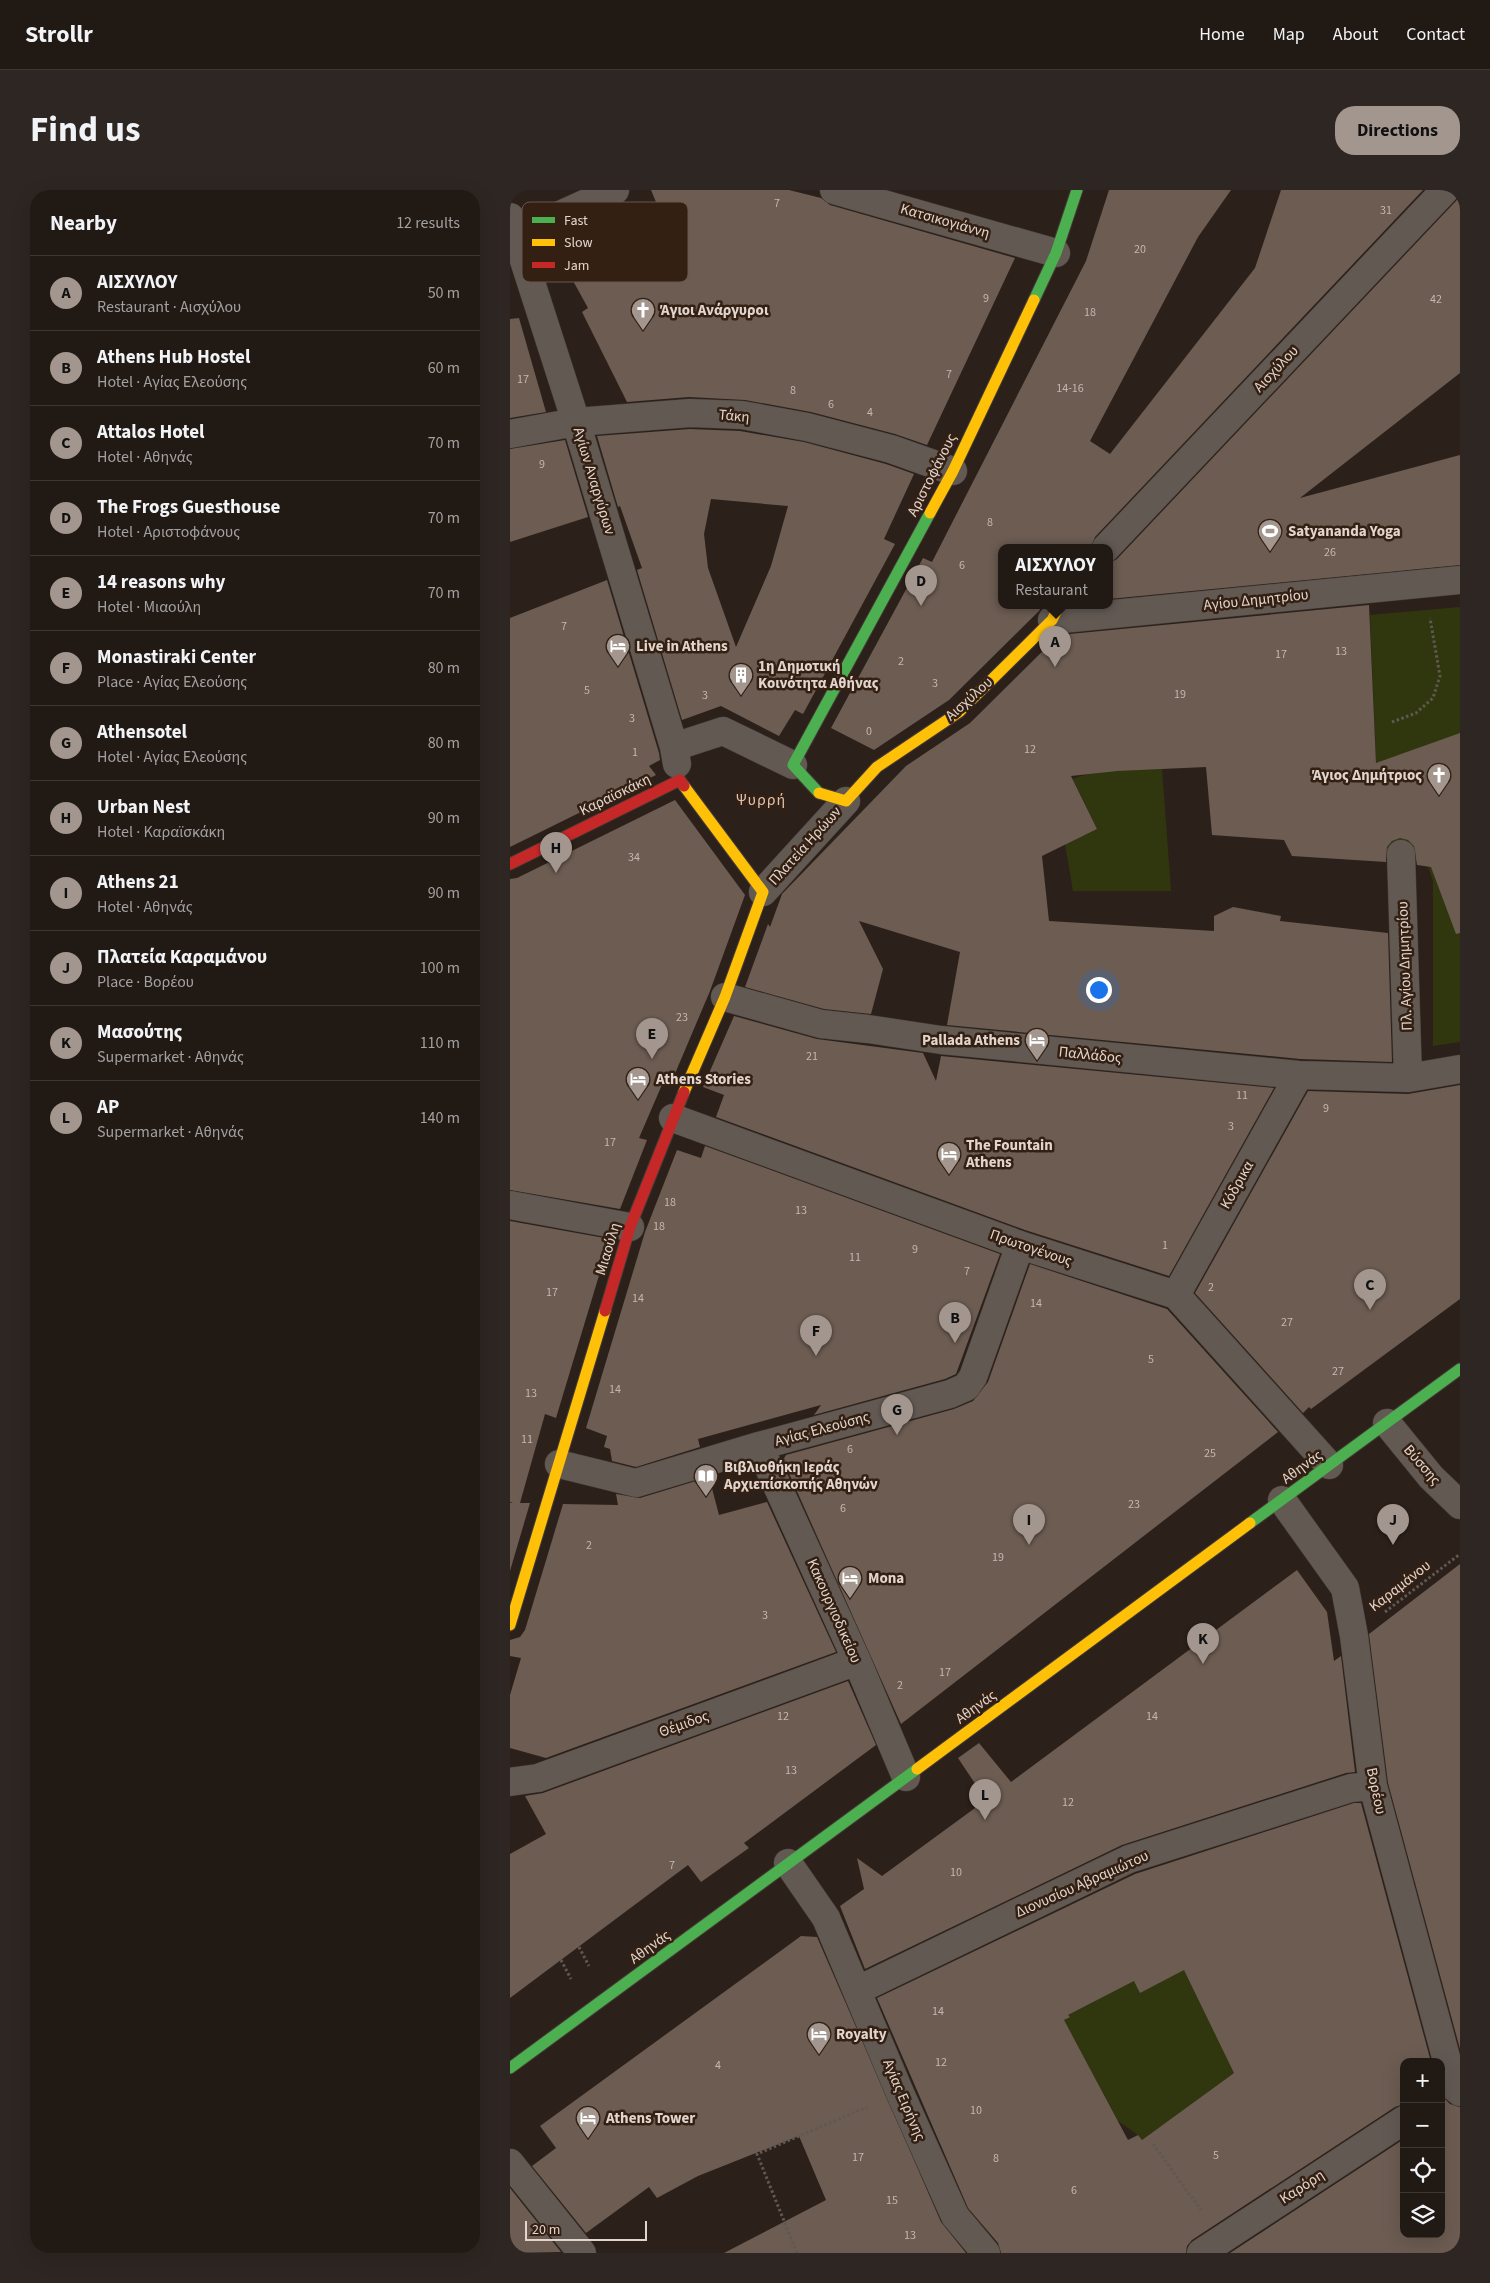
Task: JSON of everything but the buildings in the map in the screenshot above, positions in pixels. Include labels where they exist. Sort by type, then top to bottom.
[{"type":"street","points":[[581,202],[615,190]]},
{"type":"street","name":"Κατσικογιάννη","points":[[834,190],[1056,253]]},
{"type":"street","name":"Αριστοφάνους","points":[[793,765],[952,471],[1056,253],[1077,190]]},
{"type":"street","name":"Αισχύλου","points":[[1110,544],[1445,190]]},
{"type":"street","name":"Αγίων Αναργύρων","points":[[513,226],[522,254]]},
{"type":"street","name":"Αγίων Αναργύρων","points":[[531,282],[576,422],[674,747]]},
{"type":"street","name":"Τάκη","points":[[510,434],[576,422],[690,413],[742,415],[808,427],[882,447],[952,471]]},
{"type":"street","name":"Αγίου Δημητρίου","points":[[1113,608],[1460,580]]},
{"type":"street","name":"Αγίου Δημητρίου","points":[[1055,613],[1104,609]]},
{"type":"street","name":"Αισχύλου","points":[[846,801],[877,767],[959,712],[1055,613]]},
{"type":"street","name":"Πλατεία Ηρώων","points":[[723,731],[793,765],[816,792],[846,801],[763,892],[680,780],[674,747],[723,731]]},
{"type":"street","name":"Καραϊσκάκη","points":[[510,864],[680,780]]},
{"type":"street","name":"Πλ. Αγίου Δημητρίου","points":[[1401,854],[1408,1078]]},
{"type":"street","name":"Μιαούλη","points":[[510,1625],[630,1227],[724,997],[763,892]]},
{"type":"street","name":"Παλλάδος","points":[[724,997],[820,1024],[941,1040],[1299,1075],[1408,1078],[1460,1069]]},
{"type":"street","name":"Κόδρικα","points":[[1176,1295],[1299,1075]]},
{"type":"street","name":"Πρωτογένους","points":[[673,1118],[1020,1245],[1176,1295]]},
{"type":"street","points":[[510,1205],[630,1227]]},
{"type":"street","name":"Αγίας Ελεούσης","points":[[559,1464],[636,1483],[759,1446],[950,1394],[966,1387],[973,1377],[1020,1245]]},
{"type":"street","points":[[1176,1295],[1330,1465]]},
{"type":"street","name":"Αθηνάς","points":[[510,2068],[1460,1370]]},
{"type":"street","name":"Βύσσης","points":[[1387,1423],[1431,1477],[1460,1505]]},
{"type":"street","name":"Κακουργιοδικείου","points":[[759,1446],[857,1661],[906,1777]]},
{"type":"street","name":"Βορέου","points":[[1282,1500],[1345,1588],[1354,1636],[1373,1786],[1454,2090]]},
{"type":"street","name":"Θέμιδος","points":[[510,1782],[538,1778],[857,1661]]},
{"type":"street","name":"Διονυσίου Αβραμιώτου","points":[[858,1990],[1129,1859],[1351,1788],[1373,1786]]},
{"type":"street","name":"Αγίας Ειρήνης","points":[[788,1863],[826,1918],[900,2093],[955,2216],[986,2253]]},
{"type":"street","name":"Καρόρη","points":[[1211,2246],[1400,2123]]},
{"type":"street","points":[[510,2163],[582,2253]]},
{"type":"path","points":[[1392,722],[1416,713],[1434,698],[1440,676],[1429,610]]},
{"type":"path","name":"Καραμάνου","points":[[1354,1636],[1460,1554]]},
{"type":"path","points":[[797,2253],[757,2154],[900,2093]]},
{"type":"path","points":[[1153,2144],[1211,2246]]},
{"type":"green space","points":[[1460,607],[1460,1042],[1433,1046],[1433,881],[1424,855],[1380,853],[1370,615]]},
{"type":"green space","points":[[1162,769],[1171,891],[1073,891],[1065,844],[1097,829],[1073,779],[1106,771]]},
{"type":"green space","points":[[1258,1906],[1234,2073],[1142,2140],[1118,2121],[1072,2035],[1060,2022],[1069,2017],[1068,2015],[1134,1981]]},
{"type":"traffic: fast","points":[[1034,300],[1056,253],[1077,190]]},
{"type":"traffic: fast","points":[[819,793],[793,765],[930,513]]},
{"type":"traffic: fast","points":[[1250,1523],[1460,1369]]},
{"type":"traffic: fast","points":[[510,2068],[917,1769]]},
{"type":"traffic: slow","points":[[930,513],[953,471],[1034,300]]},
{"type":"traffic: slow","points":[[819,793],[846,801],[877,767],[959,712],[1052,620],[1058,609]]},
{"type":"traffic: slow","points":[[684,786],[763,892],[725,997],[684,1092]]},
{"type":"traffic: slow","points":[[510,1625],[605,1311]]},
{"type":"traffic: slow","points":[[917,1769],[1250,1523]]},
{"type":"traffic: jam","points":[[510,864],[680,780],[684,786]]},
{"type":"traffic: jam","points":[[605,1311],[630,1227],[684,1092]]},
{"type":"place","name":"Άγιοι Ανάργυροι","points":[[643,331]]},
{"type":"place","name":"Satyananda Yoga","points":[[1270,552]]},
{"type":"place","name":"The Frogs Guesthouse","points":[[921,606]]},
{"type":"place","name":"Live in Athens","points":[[618,667]]},
{"type":"place","name":"ΑΙΣΧΥΛΟΥ","points":[[1055,667]]},
{"type":"place","name":"1η Δημοτική Κοινότητα Αθήνας","points":[[741,696]]},
{"type":"place","name":"Άγιος Δημήτριος","points":[[1439,796]]},
{"type":"place","name":"Urban Nest","points":[[556,873]]},
{"type":"place","name":"14 reasons why","points":[[652,1059]]},
{"type":"place","name":"Pallada Athens","points":[[1037,1061]]},
{"type":"place","name":"Athens Stories","points":[[638,1100]]},
{"type":"place","name":"The Fountain Athens","points":[[949,1175]]},
{"type":"place","name":"Attalos Hotel","points":[[1370,1310]]},
{"type":"place","name":"Athens Hub Hostel","points":[[955,1343]]},
{"type":"place","name":"Monastiraki Center","points":[[816,1356]]},
{"type":"place","name":"Athensotel","points":[[897,1435]]},
{"type":"place","name":"Βιβλιοθήκη Ιεράς Αρχιεπίσκοπής Αθηνών","points":[[706,1497]]},
{"type":"place","name":"Athens 21","points":[[1029,1545]]},
{"type":"place","name":"Πλατεία Καραμάνου","points":[[1393,1545]]},
{"type":"place","name":"Mona","points":[[850,1599]]},
{"type":"place","name":"Μασούτης","points":[[1203,1664]]},
{"type":"place","name":"AP","points":[[985,1820]]},
{"type":"place","name":"Royalty","points":[[819,2055]]},
{"type":"place","name":"Athens Tower","points":[[588,2139]]},
{"type":"district","name":"Ψυρρή","points":[[761,800]]}]
